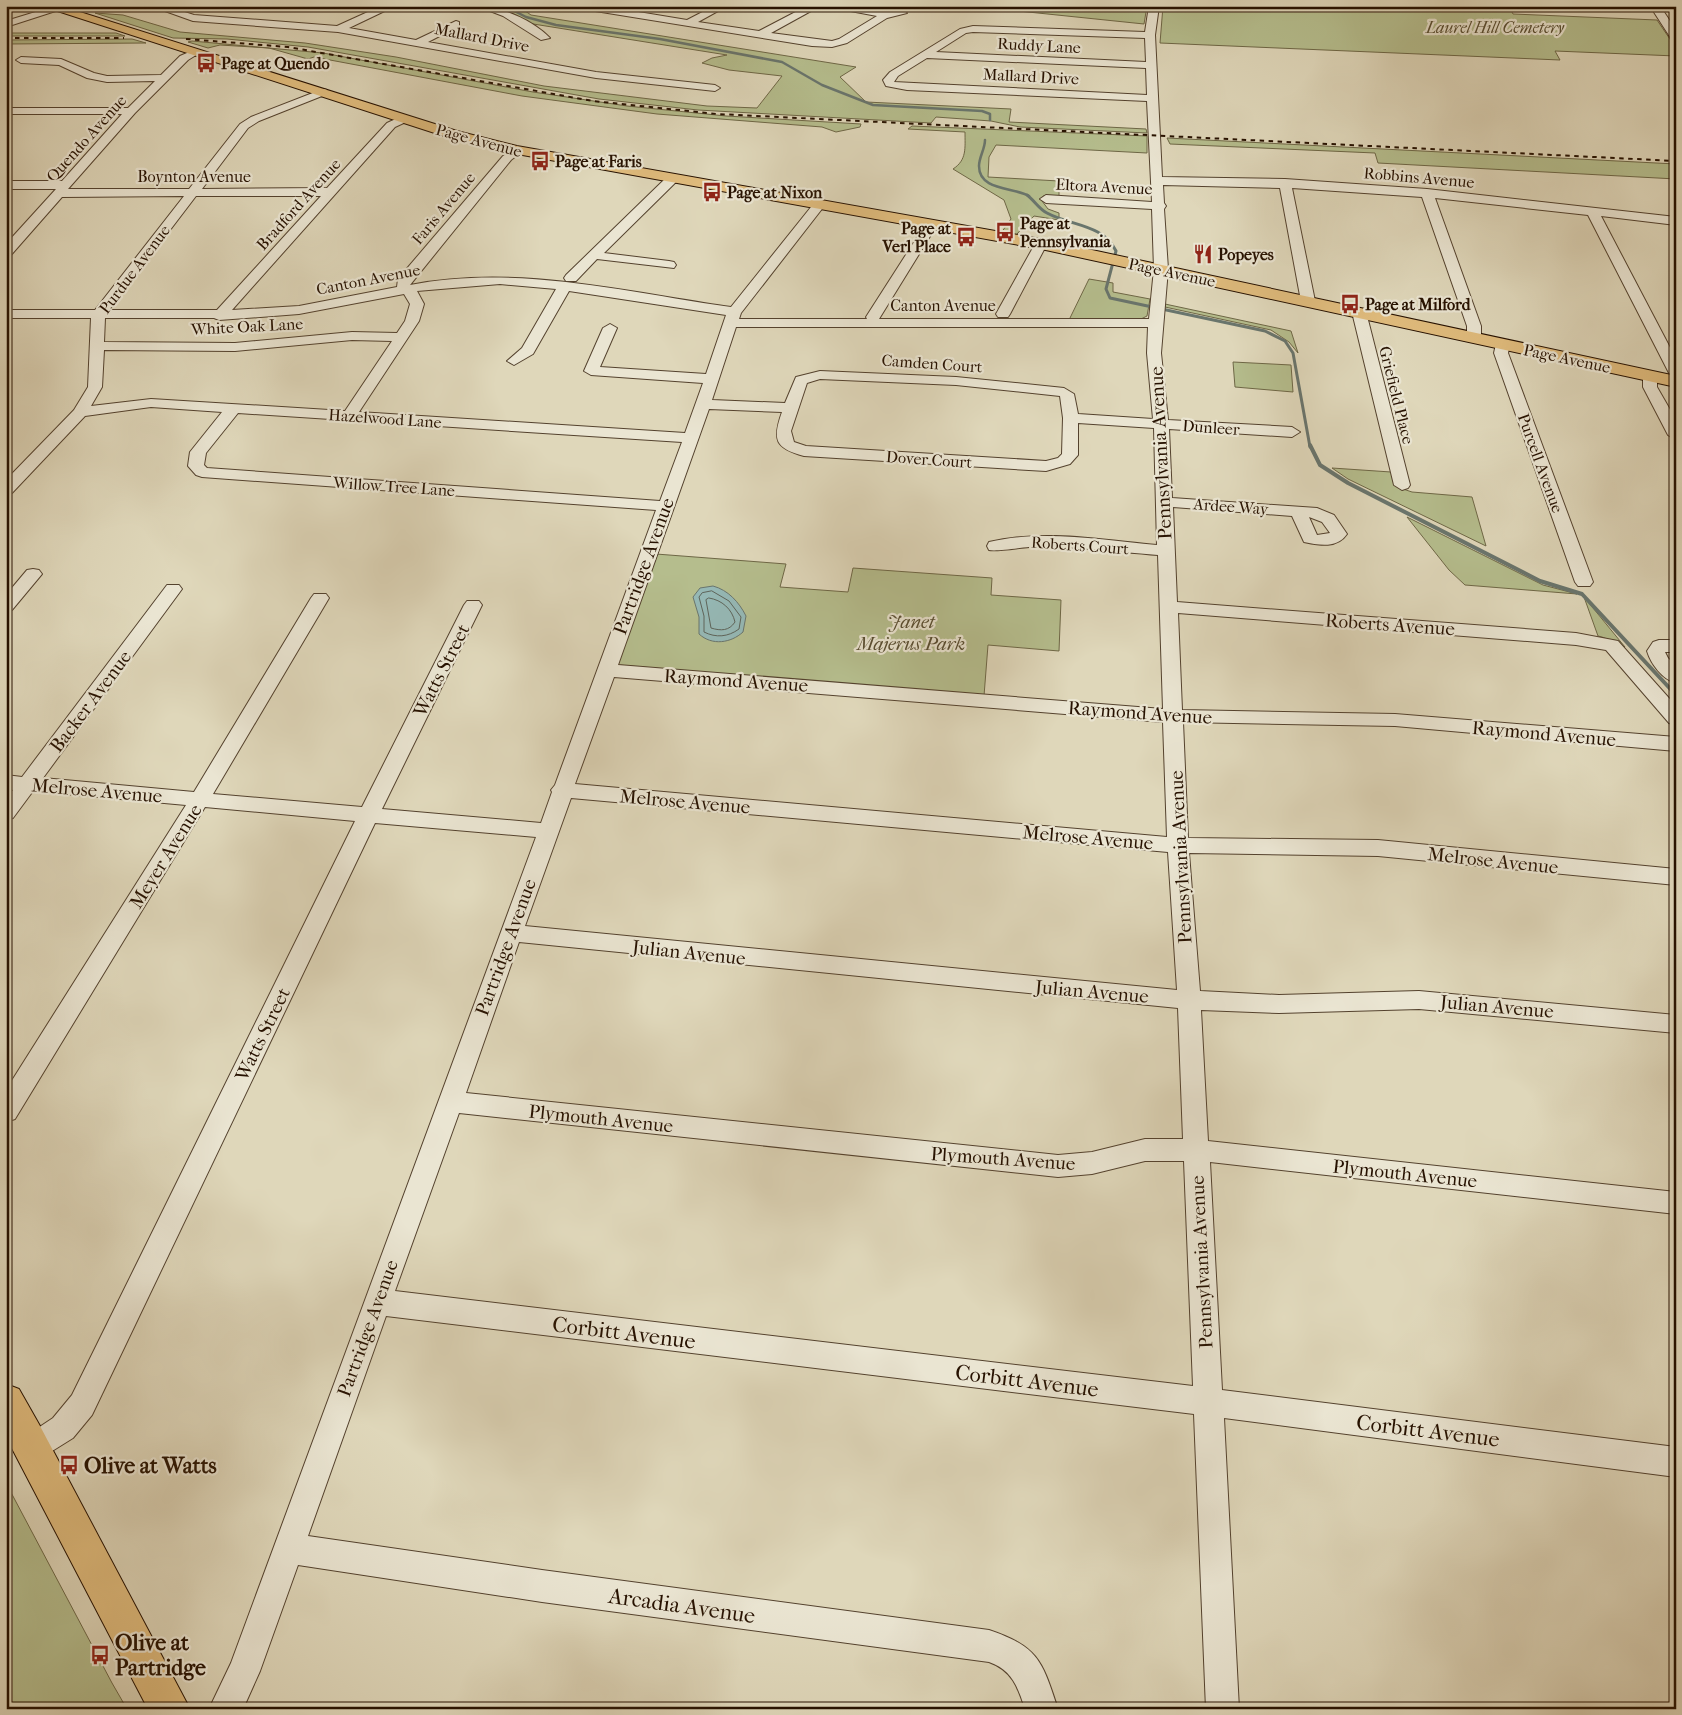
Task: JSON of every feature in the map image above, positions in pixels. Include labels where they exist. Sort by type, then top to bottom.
[{"type":"main road","name":"Page Avenue","points":[[57,7],[404,119],[517,150],[1041,244],[1650,376],[1675,378]]},
{"type":"main road","points":[[6,1401],[33,1448],[134,1646],[170,1709]]},
{"type":"street","name":"Mallard Drive","points":[[156,6],[193,18],[338,29],[420,42],[596,75],[715,88]]},
{"type":"street","points":[[338,29],[390,6]]},
{"type":"street","points":[[482,6],[506,14],[545,38]]},
{"type":"street","points":[[583,6],[760,35],[832,44],[843,41],[881,14],[829,6]]},
{"type":"street","points":[[622,12],[634,6]]},
{"type":"street","points":[[688,23],[722,6]]},
{"type":"street","points":[[760,35],[815,6]]},
{"type":"street","name":"Pennsylvania Avenue","points":[[1154,6],[1150,35],[1162,270],[1156,311],[1154,352],[1162,423],[1167,606],[1178,845],[1189,1000],[1223,1709]]},
{"type":"street","points":[[1655,6],[1676,38]]},
{"type":"street","points":[[6,24],[57,7]]},
{"type":"street","points":[[420,42],[456,24]]},
{"type":"street","points":[[925,55],[963,31],[973,29],[1150,35]]},
{"type":"street","name":"Quendo Avenue","points":[[6,252],[162,78],[184,58],[196,52]]},
{"type":"street","name":"Mallard Drive","points":[[925,55],[894,74],[888,80],[890,84],[907,87],[1153,98]]},
{"type":"street","name":"Ruddy Lane","points":[[925,55],[1151,65]]},
{"type":"street","points":[[14,61],[60,62],[91,76],[107,79],[162,78]]},
{"type":"street","name":"Purdue Avenue","points":[[6,490],[80,412],[94,387],[98,315],[247,123],[323,92]]},
{"type":"street","points":[[6,111],[131,111]]},
{"type":"street","name":"Bradford Avenue","points":[[219,316],[391,125],[404,119]]},
{"type":"street","name":"Faris Avenue","points":[[406,288],[403,282],[507,158],[517,150]]},
{"type":"street","points":[[514,361],[528,351],[568,282],[593,255],[672,179]]},
{"type":"street","name":"Robbins Avenue","points":[[1158,180],[1285,184],[1427,193],[1676,221]]},
{"type":"street","points":[[1285,184],[1308,302]]},
{"type":"street","name":"Boynton Avenue","points":[[6,185],[63,189],[193,192],[330,192]]},
{"type":"street","points":[[1427,193],[1474,326],[1474,338]]},
{"type":"street","name":"Eltora Avenue","points":[[1046,199],[1160,206]]},
{"type":"street","name":"Partridge Avenue","points":[[225,1709],[244,1671],[690,438],[732,317],[819,205]]},
{"type":"street","points":[[1593,213],[1675,378]]},
{"type":"street","points":[[873,316],[930,225]]},
{"type":"street","points":[[1003,314],[1041,244]]},
{"type":"street","points":[[593,255],[669,265]]},
{"type":"street","name":"Canton Avenue","points":[[6,314],[219,316],[299,310],[406,288],[464,281],[500,280],[568,282],[732,317],[1156,311]]},
{"type":"street","points":[[349,416],[412,321],[417,304],[406,288]]},
{"type":"street","name":"Griefield Place","points":[[1359,312],[1402,485]]},
{"type":"street","points":[[610,328],[591,371],[711,379]]},
{"type":"street","name":"White Oak Lane","points":[[95,346],[235,347],[352,336],[402,337]]},
{"type":"street","name":"Purcell Avenue","points":[[1503,344],[1501,353],[1584,582]]},
{"type":"street","name":"Camden Court","points":[[790,408],[801,380],[808,376],[828,375],[1051,389],[1067,394],[1071,418]]},
{"type":"street","points":[[1650,376],[1650,387],[1676,435]]},
{"type":"street","name":"Hazelwood Lane","points":[[80,412],[152,403],[690,438]]},
{"type":"street","points":[[702,404],[790,408]]},
{"type":"street","name":"Dover Court","points":[[790,408],[782,430],[784,442],[787,446],[804,451],[1046,466],[1064,461],[1070,455],[1071,418]]},
{"type":"street","name":"Willow Tree Lane","points":[[233,409],[198,452],[196,466],[202,472],[665,506]]},
{"type":"street","name":"Dunleer","points":[[1071,418],[1292,432]]},
{"type":"street","name":"Ardee Way","points":[[1165,502],[1297,511]]},
{"type":"street","name":"Roberts Court","points":[[995,546],[1002,543],[1030,541],[1165,551]]},
{"type":"street","points":[[6,606],[33,574]]},
{"type":"street","name":"Backer Avenue","points":[[6,813],[173,589]]},
{"type":"street","name":"Meyer Avenue","points":[[6,1112],[200,799],[320,598]]},
{"type":"street","name":"Watts Street","points":[[33,1448],[63,1428],[82,1405],[369,814],[473,605]]},
{"type":"street","name":"Roberts Avenue","points":[[1167,606],[1576,639],[1612,644],[1676,719]]},
{"type":"street","points":[[1676,646],[1657,648],[1657,657],[1676,677]]},
{"type":"street","name":"Raymond Avenue","points":[[605,670],[1173,716],[1395,720],[1676,744]]},
{"type":"street","name":"Melrose Avenue","points":[[6,782],[547,831]]},
{"type":"street","name":"Melrose Avenue","points":[[562,790],[1178,845],[1378,848],[1676,878]]},
{"type":"street","name":"Julian Avenue","points":[[510,933],[1189,1000],[1279,1004],[1448,1002],[1676,1024]]},
{"type":"street","name":"Plymouth Avenue","points":[[449,1102],[1058,1166],[1092,1163],[1145,1150],[1196,1150],[1676,1203]]},
{"type":"street","name":"Corbitt Avenue","points":[[377,1302],[1208,1402],[1676,1462]]},
{"type":"street","name":"Arcadia Avenue","points":[[288,1548],[552,1588],[989,1646],[1008,1652],[1023,1662],[1042,1709]]},
{"type":"green space","points":[[492,6],[518,6],[531,15],[856,67],[840,77],[866,102],[1011,109],[1009,122],[1146,129],[1147,133],[1020,127],[991,121],[936,117],[931,123],[698,110],[599,99],[308,47],[227,39],[173,38],[95,13],[123,15],[180,32],[305,43],[396,57],[544,86],[707,106],[757,108],[782,76],[729,70],[702,63],[712,58],[727,55],[527,23]]},
{"type":"green space","points":[[970,6],[1147,6],[1144,24]]},
{"type":"green space","name":"Laurel Hill Cemetery","points":[[1163,6],[1509,6],[1513,14],[1657,20],[1676,48],[1676,56],[1555,51],[1560,60],[1160,43]]},
{"type":"green space","points":[[6,33],[116,33],[125,36],[6,36]]},
{"type":"green space","points":[[132,39],[146,43],[6,44],[6,40]]},
{"type":"green space","points":[[188,42],[267,48],[220,45],[208,48]]},
{"type":"green space","points":[[269,48],[323,53],[533,92],[627,106],[726,116],[861,124],[860,127],[836,132],[822,127],[657,114],[522,96],[314,57],[308,59]]},
{"type":"green space","points":[[912,126],[1147,136],[1147,153],[996,145],[989,157],[988,177],[1059,181],[1059,197],[1043,196],[1042,201],[1048,209],[1059,213],[1059,220],[1034,216],[1016,235],[1001,233],[1011,219],[1004,200],[953,169],[963,158],[965,132],[908,129]]},
{"type":"green space","points":[[1167,138],[1676,164],[1676,179],[1378,163],[1375,153],[1170,144]]},
{"type":"green space","points":[[1089,279],[1113,283],[1113,292],[1150,299],[1147,316],[1139,320],[1069,320]]},
{"type":"green space","points":[[1165,304],[1291,331],[1298,353],[1289,342],[1271,330],[1165,307]]},
{"type":"green space","points":[[1233,362],[1291,365],[1293,392],[1235,387]]},
{"type":"green space","points":[[1332,468],[1391,472],[1400,488],[1412,492],[1472,497],[1486,546],[1348,479]]},
{"type":"green space","points":[[1407,517],[1543,585],[1577,594],[1465,585],[1449,570]]},
{"type":"green space","name":"Janet Majerus Park","points":[[656,554],[786,564],[780,587],[848,592],[853,568],[992,578],[991,595],[1061,600],[1059,651],[988,645],[984,696],[618,665],[617,661]]},
{"type":"green space","points":[[1584,597],[1625,647],[1598,636]]},
{"type":"green space","points":[[6,1483],[112,1683],[127,1709],[6,1709]]},
{"type":"water","points":[[713,586],[724,590],[732,597],[746,616],[743,632],[727,641],[715,642],[699,634],[699,617],[693,597],[700,588]]},
{"type":"waterway","points":[[505,6],[526,17],[556,25],[660,39],[782,62],[822,85],[873,105],[982,111],[990,114],[990,120]]},
{"type":"waterway","points":[[985,140],[979,166],[985,180],[998,187],[1027,195]]},
{"type":"waterway","points":[[1027,195],[1047,213],[1095,231],[1110,242],[1116,251],[1106,289],[1110,298],[1265,331],[1285,341],[1293,353],[1310,447]]},
{"type":"waterway","points":[[1310,445],[1320,465],[1348,483],[1540,581],[1582,594],[1676,695]]},
{"type":"railway","points":[[6,38],[124,38]]},
{"type":"railway","points":[[186,39],[288,47],[593,101],[717,114],[1676,161]]},
{"type":"place","name":"Page at Quendo","points":[[206,63]]},
{"type":"place","name":"Page at Faris","points":[[540,161]]},
{"type":"place","name":"Page at Nixon","points":[[712,192]]},
{"type":"place","name":"Page at Pennsylvania","points":[[1005,232]]},
{"type":"place","name":"Page at Verl Place","points":[[966,237]]},
{"type":"place","name":"Popeyes","points":[[1203,254]]},
{"type":"place","name":"Page at Milford","points":[[1350,304]]},
{"type":"place","name":"Olive at Watts","points":[[69,1465]]},
{"type":"place","name":"Olive at Partridge","points":[[100,1655]]}]
